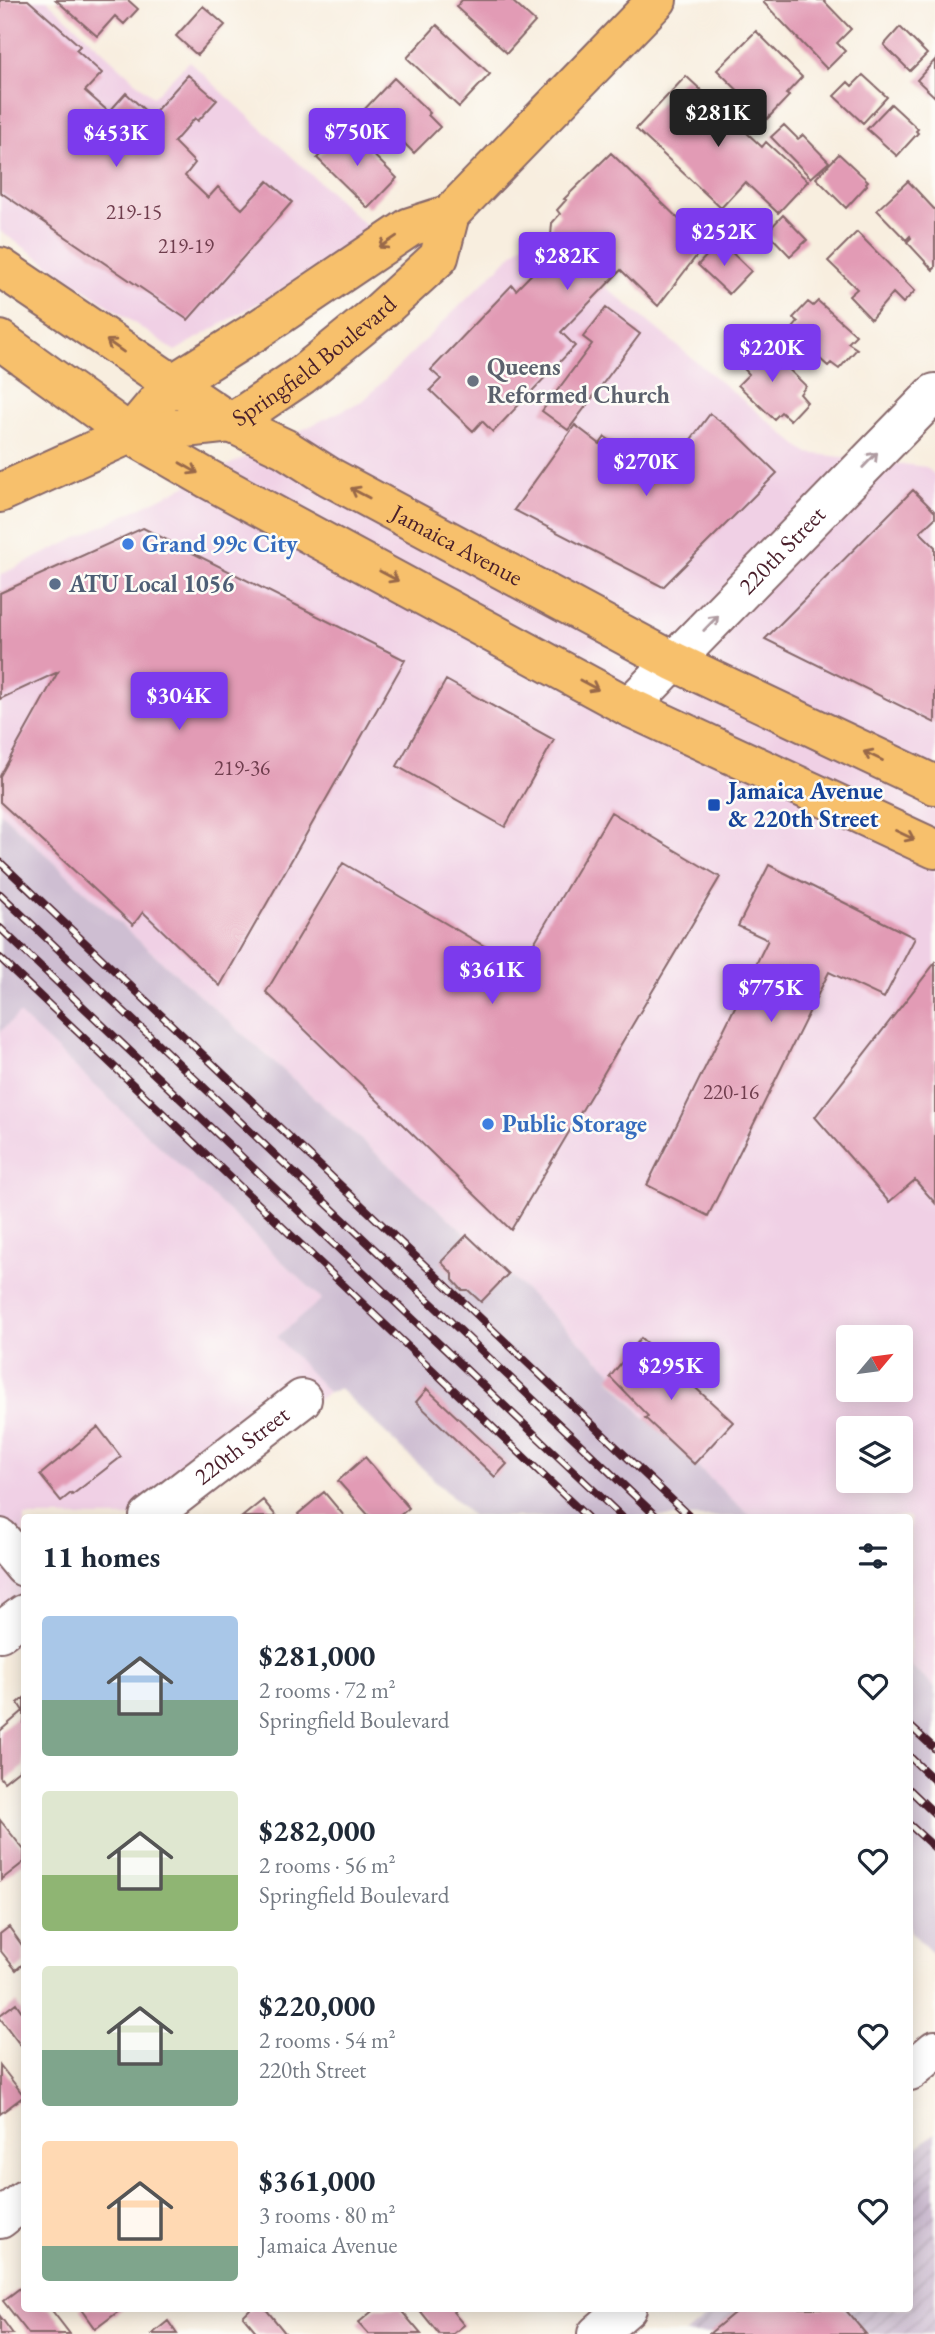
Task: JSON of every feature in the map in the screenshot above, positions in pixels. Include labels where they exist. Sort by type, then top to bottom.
[{"type":"main road","name":"Springfield Boulevard","points":[[130,434],[172,384],[410,227],[450,214],[657,0]]},
{"type":"main road","name":"Springfield Boulevard","points":[[0,493],[130,434],[231,424],[302,375],[377,314],[439,257],[450,214]]},
{"type":"main road","name":"Jamaica Avenue","points":[[0,267],[231,424],[284,448],[328,476],[673,662],[935,785]]},
{"type":"main road","points":[[0,340],[130,434],[208,479],[629,707],[935,849]]},
{"type":"street","name":"220th Street","points":[[629,707],[935,393]]},
{"type":"street","name":"220th Street","points":[[153,1514],[302,1399]]},
{"type":"street","points":[[0,1538],[21,1563]]},
{"type":"street","points":[[0,1632],[21,1616]]},
{"type":"street","points":[[913,2068],[935,2050]]},
{"type":"street","points":[[0,2219],[21,2202]]},
{"type":"street","points":[[597,2334],[622,2312]]},
{"type":"shaded area","points":[[0,0],[47,0],[153,97],[189,61],[376,235],[175,351],[0,231]]},
{"type":"shaded area","points":[[537,230],[807,453],[926,467],[935,475],[935,1688],[913,1668],[913,1514],[748,1514],[645,1418],[610,1377],[613,1373],[467,1235],[128,931],[0,812],[0,575],[364,400]]},
{"type":"shaded area","points":[[0,812],[128,931],[467,1235],[613,1373],[610,1378],[645,1418],[748,1514],[470,1514],[340,1389],[328,1392],[277,1337],[322,1299],[19,1014],[0,1032]]},
{"type":"shaded area","points":[[19,1013],[322,1299],[278,1337],[328,1392],[176,1514],[21,1514],[21,1638],[0,1656],[0,1032]]},
{"type":"shaded area","points":[[913,1668],[935,1688],[934,1955],[913,1934]]},
{"type":"shaded area","points":[[935,2133],[935,2334],[685,2334],[712,2312],[913,2312],[913,2151]]},
{"type":"building","points":[[0,0],[28,0],[80,46],[76,50],[102,73],[85,91],[109,112],[126,93],[151,116],[188,75],[217,100],[198,121],[195,118],[174,142],[195,163],[185,176],[208,198],[218,187],[242,209],[268,181],[292,202],[188,320],[0,192]]},
{"type":"building","points":[[56,0],[128,0],[138,9],[124,24],[115,16],[97,36]]},
{"type":"building","points":[[462,0],[511,0],[535,22],[507,53],[456,7]]},
{"type":"building","points":[[823,0],[851,29],[837,43],[845,51],[827,69],[763,2]]},
{"type":"building","points":[[203,6],[225,25],[197,55],[176,36]]},
{"type":"building","points":[[437,25],[490,74],[459,107],[407,58]]},
{"type":"building","points":[[900,27],[927,54],[910,71],[884,45]]},
{"type":"building","points":[[756,31],[802,77],[786,94],[789,96],[767,119],[717,70]]},
{"type":"building","points":[[935,60],[935,97],[917,80]]},
{"type":"building","points":[[863,75],[887,97],[863,123],[834,96],[848,82],[852,86]]},
{"type":"building","points":[[686,76],[762,147],[766,142],[808,181],[778,213],[745,182],[721,208],[636,129]]},
{"type":"building","points":[[394,78],[430,113],[428,115],[440,127],[414,153],[404,143],[399,148],[361,113]]},
{"type":"building","points":[[891,104],[918,129],[918,133],[897,156],[867,129]]},
{"type":"building","points":[[784,125],[798,139],[803,135],[829,162],[811,178],[771,137]]},
{"type":"building","points":[[346,128],[397,178],[368,208],[317,158]]},
{"type":"building","points":[[611,153],[693,233],[710,214],[721,224],[658,306],[621,270],[561,332],[575,346],[493,432],[482,421],[473,431],[430,390],[441,379],[431,370],[512,285],[516,290],[560,245],[551,236],[552,223],[560,214],[557,210],[566,200],[564,199]]},
{"type":"building","points":[[839,154],[868,181],[846,208],[816,178]]},
{"type":"building","points":[[908,181],[935,210],[933,270],[907,242],[910,236],[906,240],[877,210]]},
{"type":"building","points":[[783,215],[807,240],[790,256],[767,232]]},
{"type":"building","points":[[857,232],[915,291],[903,303],[893,293],[871,319],[849,296],[857,289],[828,261]]},
{"type":"building","points":[[720,241],[751,271],[729,294],[698,265]]},
{"type":"building","points":[[818,301],[856,335],[848,343],[857,349],[839,369],[831,363],[828,366],[790,332],[798,322],[793,318],[808,302],[813,306]]},
{"type":"building","points":[[606,308],[640,334],[568,430],[542,411],[592,344],[583,337]]},
{"type":"building","points":[[751,347],[763,358],[770,351],[806,386],[800,394],[807,402],[790,420],[781,412],[774,419],[738,385],[749,374],[737,361]]},
{"type":"building","points":[[710,414],[736,433],[777,473],[663,587],[514,510],[575,425],[600,444],[605,437],[662,478]]},
{"type":"building","points":[[913,490],[935,512],[935,518],[920,532],[935,547],[935,723],[765,639]]},
{"type":"building","points":[[143,528],[405,660],[220,986],[143,912],[133,925],[0,802],[0,776],[58,672],[0,699],[0,593]]},
{"type":"building","points":[[446,680],[554,740],[505,827],[397,766]]},
{"type":"building","name":"Public Storage","points":[[611,812],[720,877],[511,1230],[266,992],[343,863],[520,967]]},
{"type":"building","points":[[769,865],[915,938],[884,998],[829,972],[708,1216],[647,1185],[768,940],[738,926]]},
{"type":"building","points":[[935,963],[935,1203],[915,1180],[889,1202],[815,1117]]},
{"type":"building","points":[[467,1235],[508,1274],[481,1302],[468,1290],[462,1290],[453,1280],[453,1274],[441,1262]]},
{"type":"building","points":[[641,1338],[733,1422],[694,1464],[645,1418],[648,1416],[610,1377]]},
{"type":"building","points":[[427,1389],[507,1464],[495,1477],[416,1402]]},
{"type":"building","points":[[98,1427],[121,1457],[61,1501],[40,1475]]},
{"type":"building","points":[[365,1457],[409,1508],[402,1514],[367,1514],[338,1481]]},
{"type":"building","points":[[324,1492],[342,1514],[298,1514]]},
{"type":"building","points":[[263,1500],[275,1514],[246,1514]]},
{"type":"building","points":[[21,1713],[21,1768],[4,1782],[0,1777],[0,1731]]},
{"type":"building","points":[[0,1820],[21,1846],[21,1864],[1,1880]]},
{"type":"building","points":[[9,1927],[21,1944],[21,1966],[16,1970],[0,1950],[0,1934]]},
{"type":"building","points":[[16,2003],[21,2010],[21,2046],[0,2018],[0,2015]]},
{"type":"building","points":[[0,2065],[21,2092],[21,2098],[0,2114]]},
{"type":"building","points":[[21,2287],[21,2312],[53,2312],[70,2334],[29,2334],[3,2301]]},
{"type":"building","points":[[83,2312],[118,2312],[95,2329]]},
{"type":"building","points":[[247,2312],[268,2312],[286,2334],[258,2334],[243,2316]]},
{"type":"building","points":[[371,2312],[402,2312],[421,2334],[368,2334],[358,2323]]},
{"type":"building","points":[[421,2312],[453,2312],[464,2325],[453,2334],[439,2334]]},
{"type":"building","points":[[735,2312],[847,2312],[866,2334],[709,2334]]},
{"type":"building","points":[[0,2316],[13,2334],[0,2334]]},
{"type":"building","points":[[168,2321],[177,2334],[152,2334]]},
{"type":"railway","points":[[0,862],[687,1514]]},
{"type":"railway","points":[[0,894],[654,1514]]},
{"type":"railway","points":[[0,928],[619,1514]]},
{"type":"railway","points":[[0,958],[584,1514]]},
{"type":"railway","points":[[913,1729],[935,1749]]},
{"type":"railway","points":[[913,1760],[935,1781]]},
{"type":"railway","points":[[913,1793],[935,1814]]},
{"type":"railway","points":[[913,1828],[935,1848]]},
{"type":"place","name":"Queens Reformed Church","points":[[473,381]]},
{"type":"place","name":"Grand 99c City","points":[[128,544]]},
{"type":"place","name":"ATU Local 1056","points":[[55,584]]},
{"type":"place","name":"Jamaica Avenue & 220th Street","points":[[714,805]]},
{"type":"place","name":"Public Storage","points":[[488,1124]]}]
